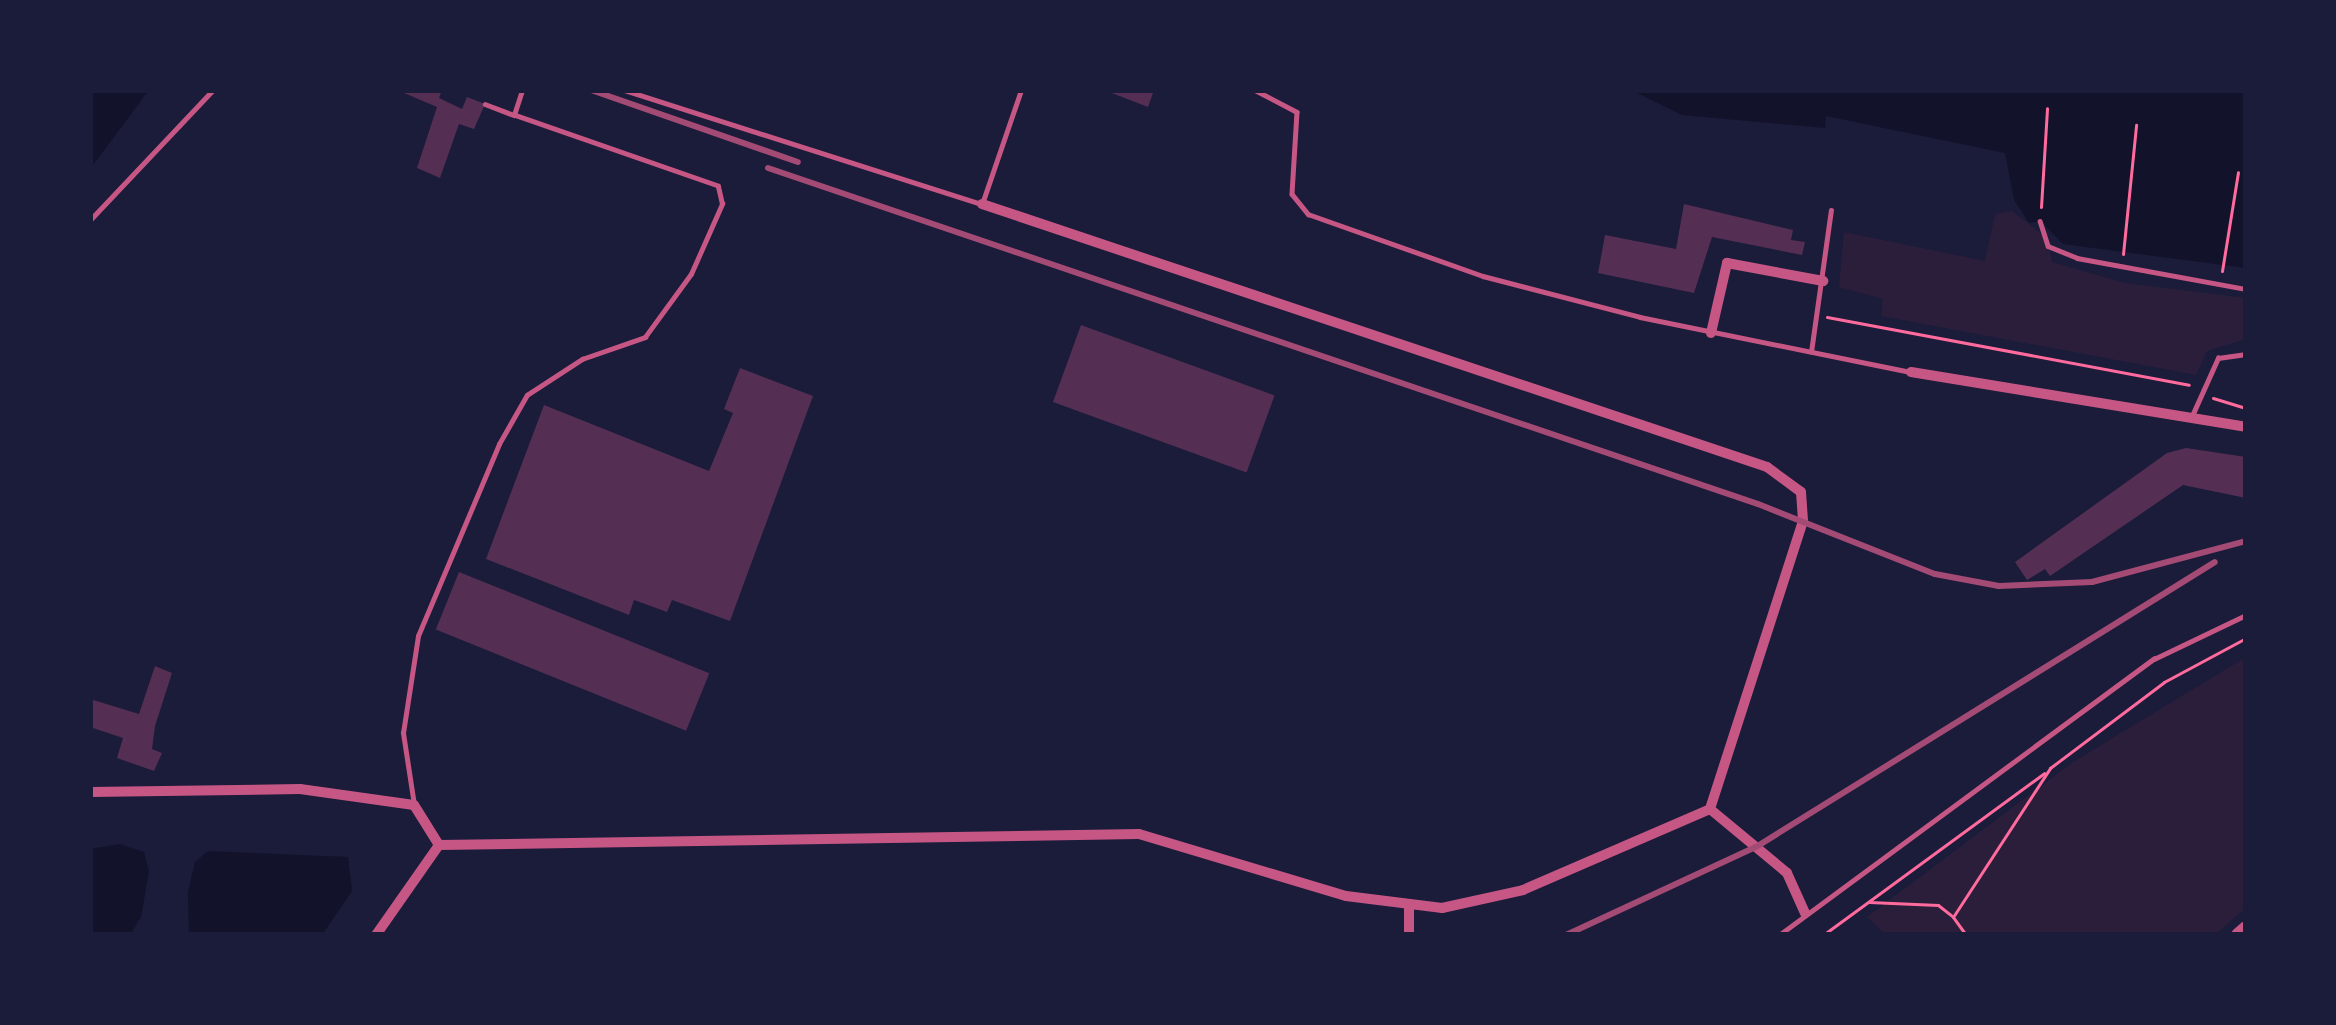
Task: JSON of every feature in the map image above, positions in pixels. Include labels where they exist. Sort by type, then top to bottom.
[{"type":"street","points":[[439,845],[667,835],[861,843],[1018,832],[1139,834],[1310,887],[1442,908],[1523,890],[1710,809],[1803,521],[1801,492],[1746,460],[982,204]]},
{"type":"street","points":[[1711,333],[1727,263],[1823,281]]},
{"type":"street","points":[[1911,372],[2246,427]]},
{"type":"street","points":[[90,792],[300,789],[414,805],[439,845]]},
{"type":"street","points":[[1710,809],[1787,873],[1804,913]]},
{"type":"street","points":[[376,935],[439,845]]},
{"type":"street","points":[[1408,904],[1409,935]]},
{"type":"street","points":[[2238,935],[2246,928]]},
{"type":"lane","points":[[90,220],[213,90]]},
{"type":"lane","points":[[514,115],[522,90]]},
{"type":"lane","points":[[624,90],[982,204],[1021,90]]},
{"type":"lane","points":[[1255,90],[1297,112],[1292,194],[1308,214],[1483,276],[1711,333],[1911,372]]},
{"type":"lane","points":[[414,805],[403,733],[418,636],[499,444],[527,394],[582,359],[644,337],[692,274],[722,204],[718,186],[485,104]]},
{"type":"lane","points":[[1811,352],[1831,209]]},
{"type":"lane","points":[[2040,221],[2048,246],[2077,258],[2246,289]]},
{"type":"lane","points":[[2191,418],[2200,389],[2218,358],[2246,354]]},
{"type":"lane","points":[[1779,935],[2154,659],[2246,615]]},
{"type":"path","points":[[2040,221],[2048,108]]},
{"type":"path","points":[[2124,250],[2136,125]]},
{"type":"path","points":[[2224,260],[2238,172]]},
{"type":"path","points":[[1817,316],[2200,389],[2246,407]]},
{"type":"path","points":[[1823,935],[2164,682],[2246,638]]},
{"type":"path","points":[[1953,916],[2050,769]]},
{"type":"path","points":[[1867,902],[1938,905],[1966,935]]},
{"type":"shaded area","points":[[90,90],[149,90],[90,169]]},
{"type":"shaded area","points":[[1631,90],[2246,90],[2246,268],[2063,244],[2040,221],[2029,223],[2014,200],[2005,153],[1826,116],[1825,128],[1682,115]]},
{"type":"shaded area","points":[[2012,211],[2048,239],[2052,262],[2125,283],[2246,298],[2246,339],[2207,351],[2196,375],[1881,316],[1883,299],[1839,287],[1844,232],[1985,261],[1995,214]]},
{"type":"shaded area","points":[[2246,657],[2246,908],[2215,935],[1886,935],[1867,917],[2073,762]]},
{"type":"shaded area","points":[[120,844],[144,852],[149,871],[141,917],[130,935],[90,935],[90,849]]},
{"type":"shaded area","points":[[208,851],[348,857],[352,891],[322,935],[189,935],[188,892],[195,862]]},
{"type":"building","points":[[397,90],[442,90],[439,98],[462,109],[467,97],[485,104],[474,129],[459,124],[440,178],[417,168],[437,107]]},
{"type":"building","points":[[1104,90],[1154,90],[1148,107]]},
{"type":"building","points":[[1684,204],[1793,230],[1791,240],[1805,242],[1802,255],[1712,237],[1694,293],[1598,273],[1605,235],[1676,249]]},
{"type":"building","points":[[1081,325],[1275,395],[1247,473],[1053,402]]},
{"type":"building","points":[[740,368],[813,396],[730,621],[672,600],[667,612],[634,600],[629,615],[486,559],[544,405],[709,471],[733,413],[724,409]]},
{"type":"building","points":[[2186,448],[2246,457],[2246,498],[2183,485],[2050,576],[2045,569],[2027,580],[2015,562],[2167,453]]},
{"type":"building","points":[[459,572],[709,673],[686,731],[436,629]]},
{"type":"building","points":[[155,666],[172,673],[155,726],[152,749],[162,753],[154,771],[117,758],[123,738],[90,727],[90,699],[139,714]]},
{"type":"railway","points":[[591,90],[798,162]]},
{"type":"railway","points":[[768,168],[1758,504],[1935,574],[1999,586],[2092,582],[2246,541]]},
{"type":"railway","points":[[1566,935],[1756,847],[2215,562]]}]
